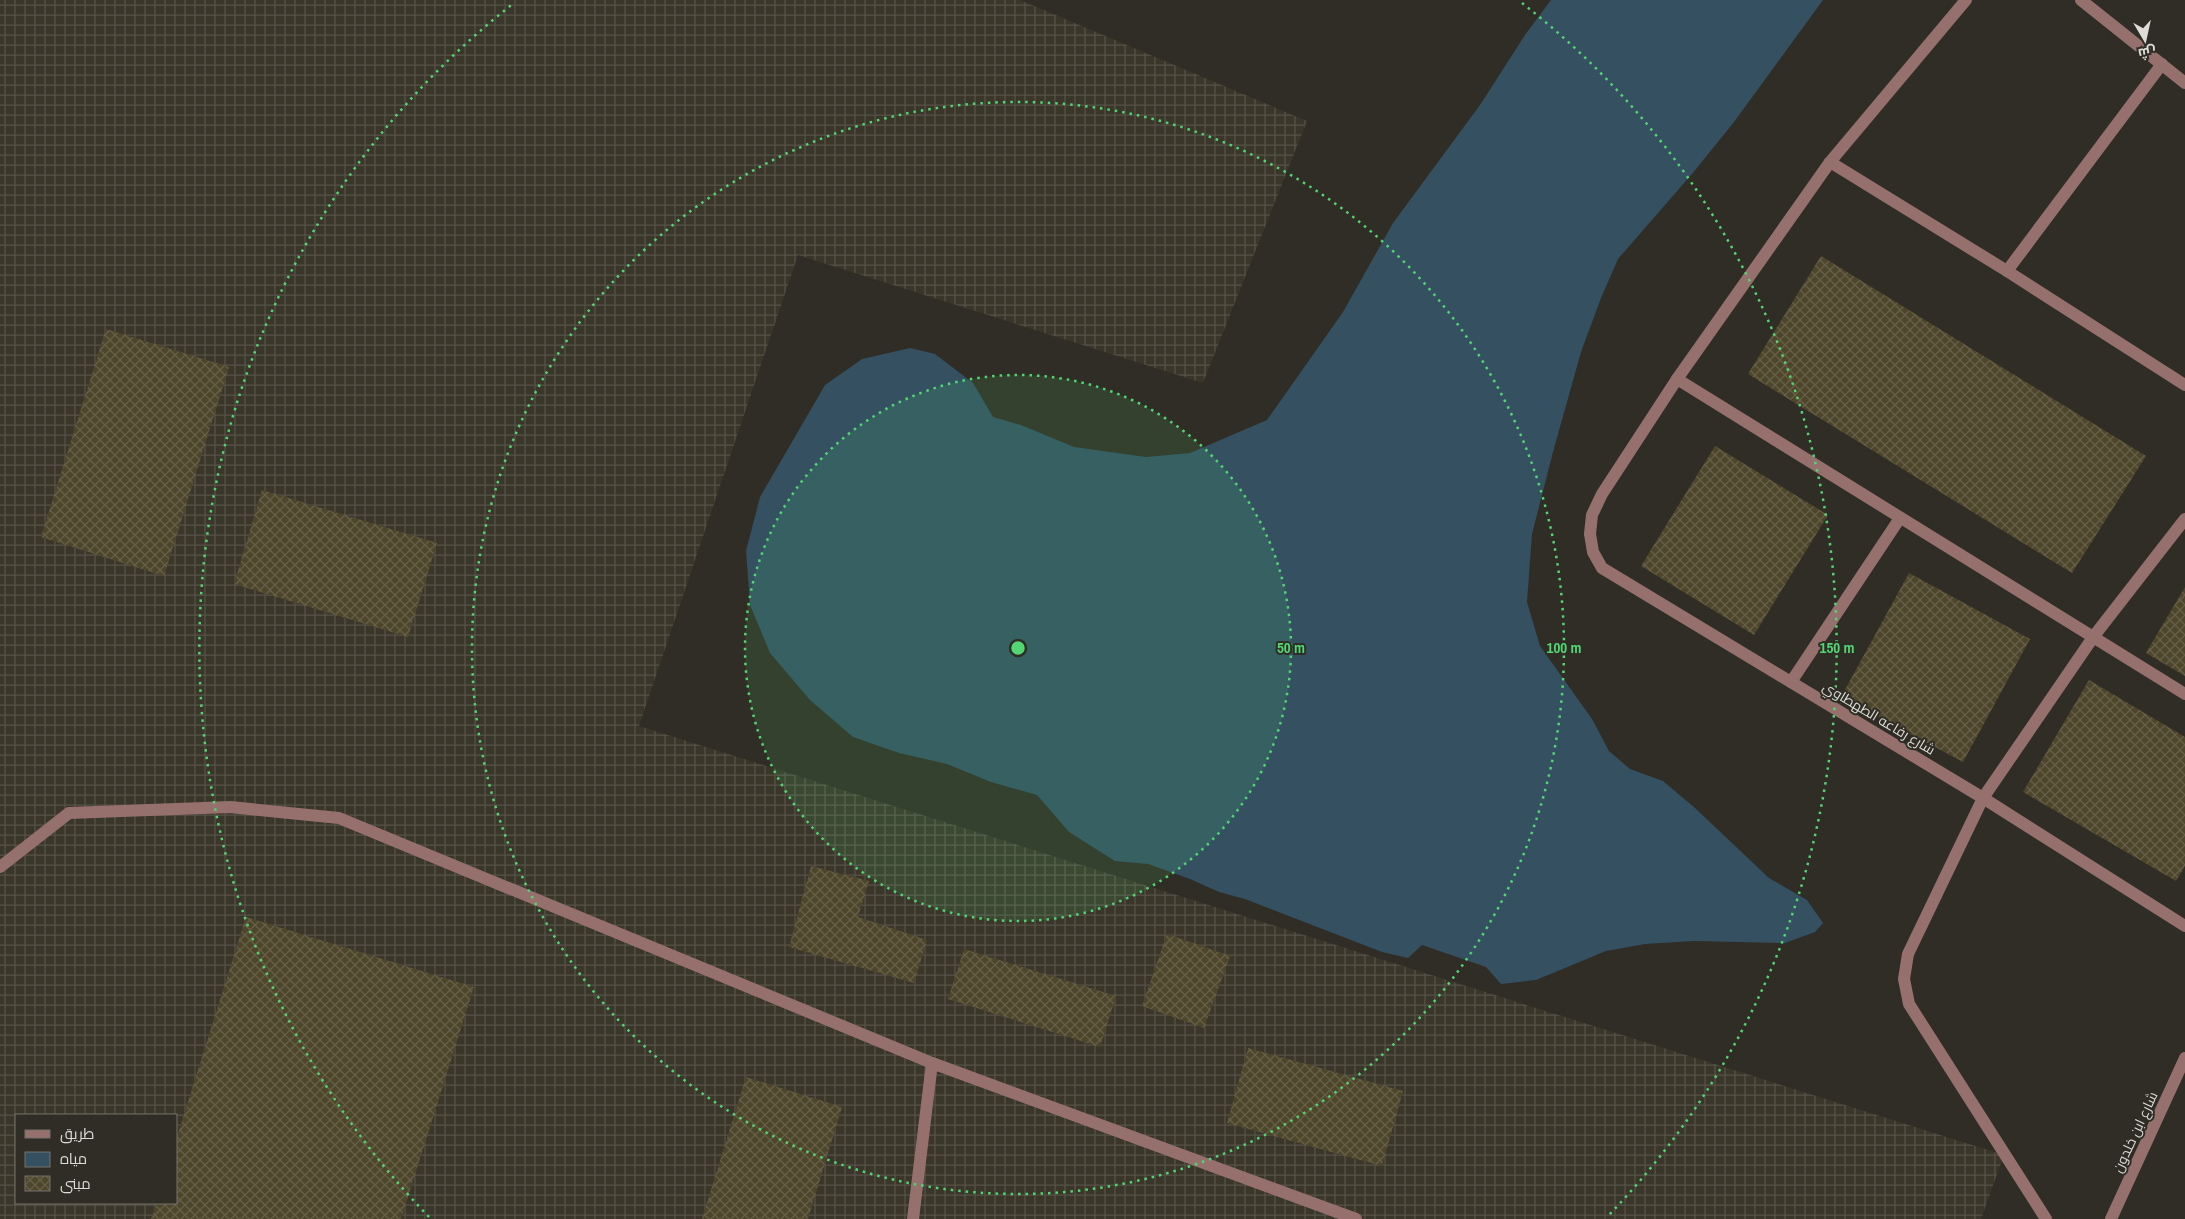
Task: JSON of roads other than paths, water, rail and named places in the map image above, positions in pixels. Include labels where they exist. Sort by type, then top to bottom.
[{"type":"street","points":[[1966,0],[1830,162],[1677,379],[2185,694]]},
{"type":"street","points":[[2081,0],[2185,83]]},
{"type":"street","points":[[2007,271],[2162,64]]},
{"type":"street","points":[[1830,162],[2007,271],[2185,385]]},
{"type":"street","name":"شارع رفاعه الطهطاوي","points":[[1677,379],[1602,494],[1592,515],[1590,534],[1593,552],[1602,568],[1983,798],[2185,926]]},
{"type":"street","points":[[1791,682],[1900,518]]},
{"type":"street","points":[[2046,1219],[1909,1004],[1904,979],[1908,954],[1983,798],[2094,636],[2185,519]]},
{"type":"street","points":[[0,867],[69,813],[230,807],[339,818],[932,1063],[1356,1219]]},
{"type":"street","name":"شارع ابن خلدون","points":[[2112,1219],[2185,1058]]},
{"type":"street","points":[[913,1219],[932,1063]]},
{"type":"water","points":[[1551,0],[1823,0],[1734,122],[1692,174],[1618,259],[1581,352],[1553,452],[1532,534],[1527,602],[1540,646],[1592,719],[1609,751],[1630,769],[1663,781],[1695,808],[1769,878],[1807,900],[1823,923],[1815,932],[1785,943],[1694,941],[1645,944],[1606,951],[1536,980],[1501,984],[1486,967],[1422,945],[1408,958],[1382,952],[1148,864],[1115,861],[1069,832],[1037,795],[991,782],[947,764],[899,753],[853,737],[810,700],[770,653],[750,605],[746,551],[760,497],[825,385],[862,359],[910,348],[935,354],[973,383],[993,417],[1021,425],[1074,447],[1146,457],[1190,453],[1267,420],[1343,312],[1393,223],[1480,105],[1525,35]]}]
